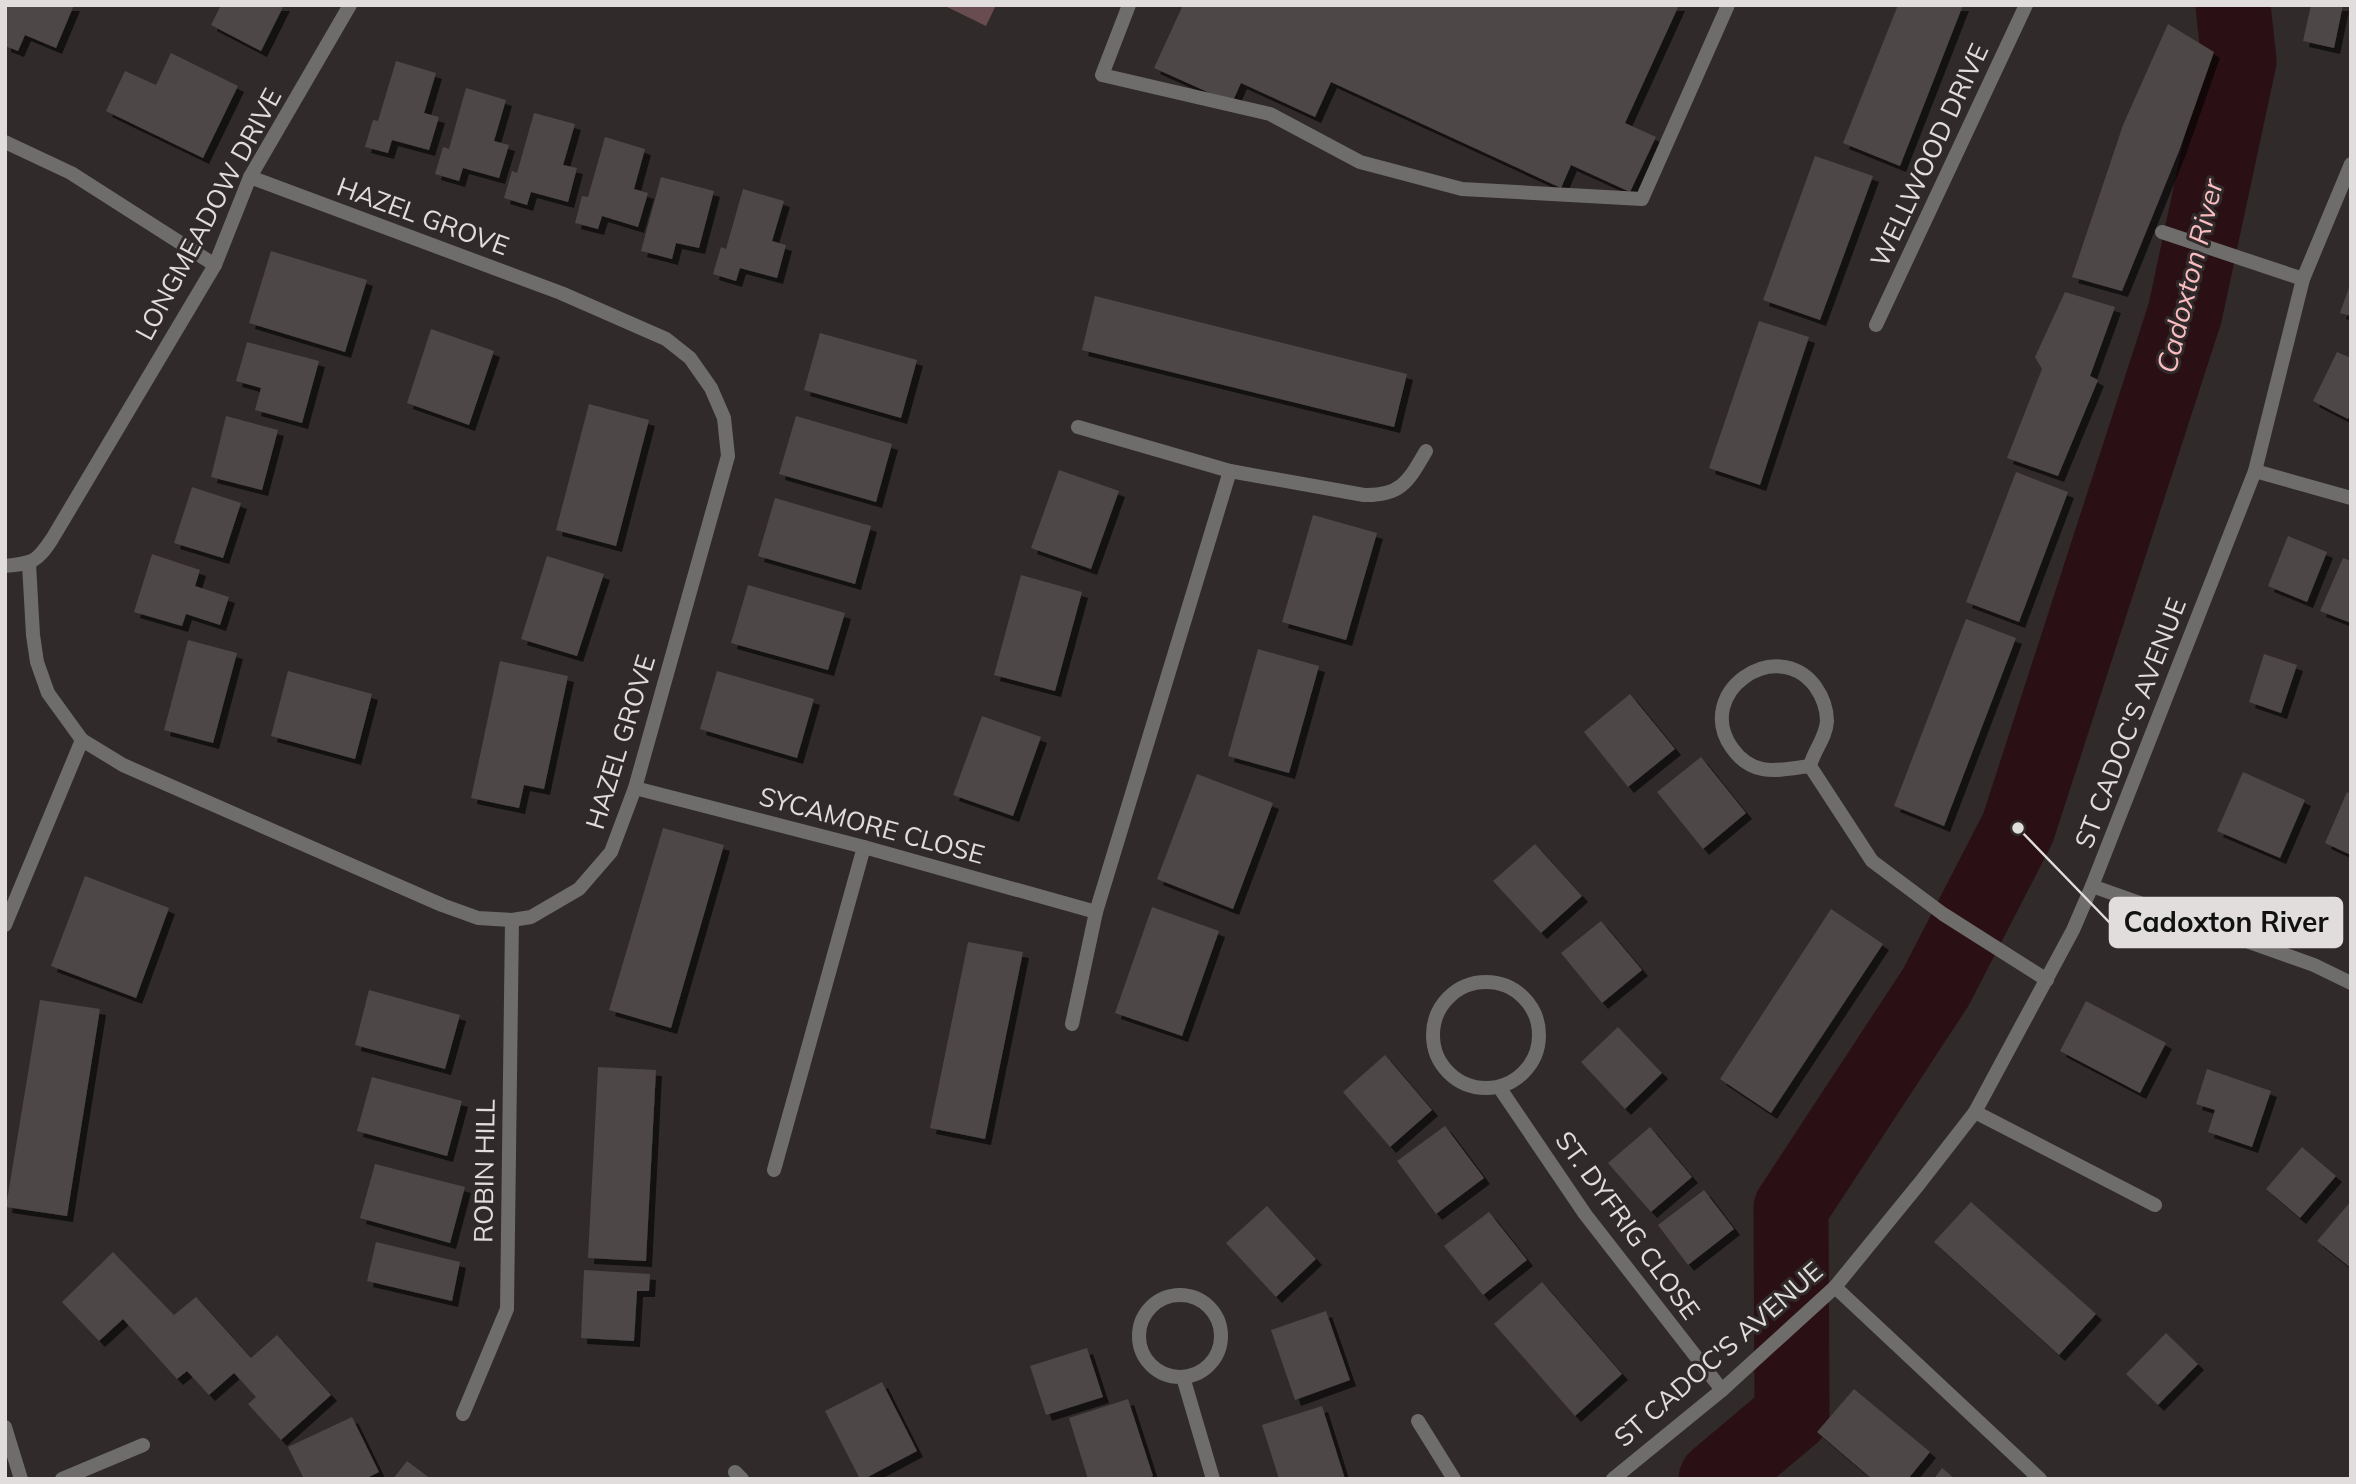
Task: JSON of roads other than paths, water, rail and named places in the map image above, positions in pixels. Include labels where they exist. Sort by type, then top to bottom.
[{"type":"street","name":"LONGMEADOW DRIVE","points":[[29,564],[41,555],[46,547],[215,265],[250,177],[350,5]]},
{"type":"street","points":[[1129,5],[1102,75],[1270,114],[1360,162],[1462,189],[1642,199],[1728,5]]},
{"type":"street","name":"WELLWOOD DRIVE","points":[[1876,325],[2026,5]]},
{"type":"street","points":[[5,142],[71,173],[215,265]]},
{"type":"street","name":"ST CADOC'S AVENUE","points":[[1613,1479],[1722,1390],[1835,1287],[1975,1112],[2073,930],[2092,886],[2255,471],[2303,279],[2351,164]]},
{"type":"street","name":"HAZEL GROVE","points":[[29,564],[33,635],[37,662],[48,693],[82,740],[123,765],[442,905],[478,918],[512,920],[531,917],[579,890],[611,852],[635,788],[728,456],[724,418],[711,388],[690,358],[666,339],[561,293],[250,177]]},
{"type":"street","points":[[2162,232],[2303,279]]},
{"type":"street","points":[[1078,427],[1230,471],[1375,496],[1408,481],[1426,451]]},
{"type":"street","points":[[1072,1024],[1096,912],[1230,471]]},
{"type":"street","points":[[2255,471],[2351,498]]},
{"type":"street","points":[[5,566],[29,564]]},
{"type":"street","points":[[1810,765],[1773,771],[1756,768],[1740,759],[1725,738],[1722,720],[1724,702],[1730,690],[1742,677],[1759,668],[1776,666],[1794,671],[1810,680],[1821,695],[1827,721],[1823,739],[1813,754],[1810,765],[1872,861],[1943,914],[2047,980]]},
{"type":"street","points":[[5,925],[82,740]]},
{"type":"street","name":"SYCAMORE CLOSE","points":[[635,788],[864,847],[1096,912]]},
{"type":"street","points":[[774,1170],[864,847]]},
{"type":"street","points":[[2092,886],[2314,965],[2351,984]]},
{"type":"street","name":"ROBIN HILL","points":[[463,1414],[507,1309],[512,920]]},
{"type":"street","points":[[1474,982],[1493,982],[1511,987],[1532,1008],[1540,1030],[1538,1049],[1531,1065],[1517,1079],[1499,1087],[1480,1088],[1462,1083],[1444,1070],[1435,1053],[1432,1035],[1437,1012],[1448,997],[1474,982]]},
{"type":"street","name":"ST. DYFRIG CLOSE","points":[[1499,1087],[1585,1214],[1722,1390]]},
{"type":"street","points":[[1975,1112],[2155,1205]]},
{"type":"street","points":[[1835,1287],[2040,1479]]},
{"type":"street","points":[[1178,1295],[1192,1296],[1215,1313],[1221,1340],[1217,1354],[1209,1365],[1183,1377],[1156,1369],[1146,1358],[1140,1345],[1144,1317],[1152,1306],[1164,1298],[1178,1295]]},
{"type":"street","points":[[1183,1377],[1213,1479]]},
{"type":"street","points":[[1418,1421],[1454,1479]]},
{"type":"street","points":[[5,1427],[21,1479]]},
{"type":"street","points":[[62,1479],[143,1445]]},
{"type":"waterway","name":"Cadoxton River","points":[[1716,1479],[1792,1415],[1791,1208],[1936,987],[2018,828],[2185,313],[2239,61],[2233,5]]},
{"type":"place","name":"Cadoxton River","points":[[2018,828]]}]
